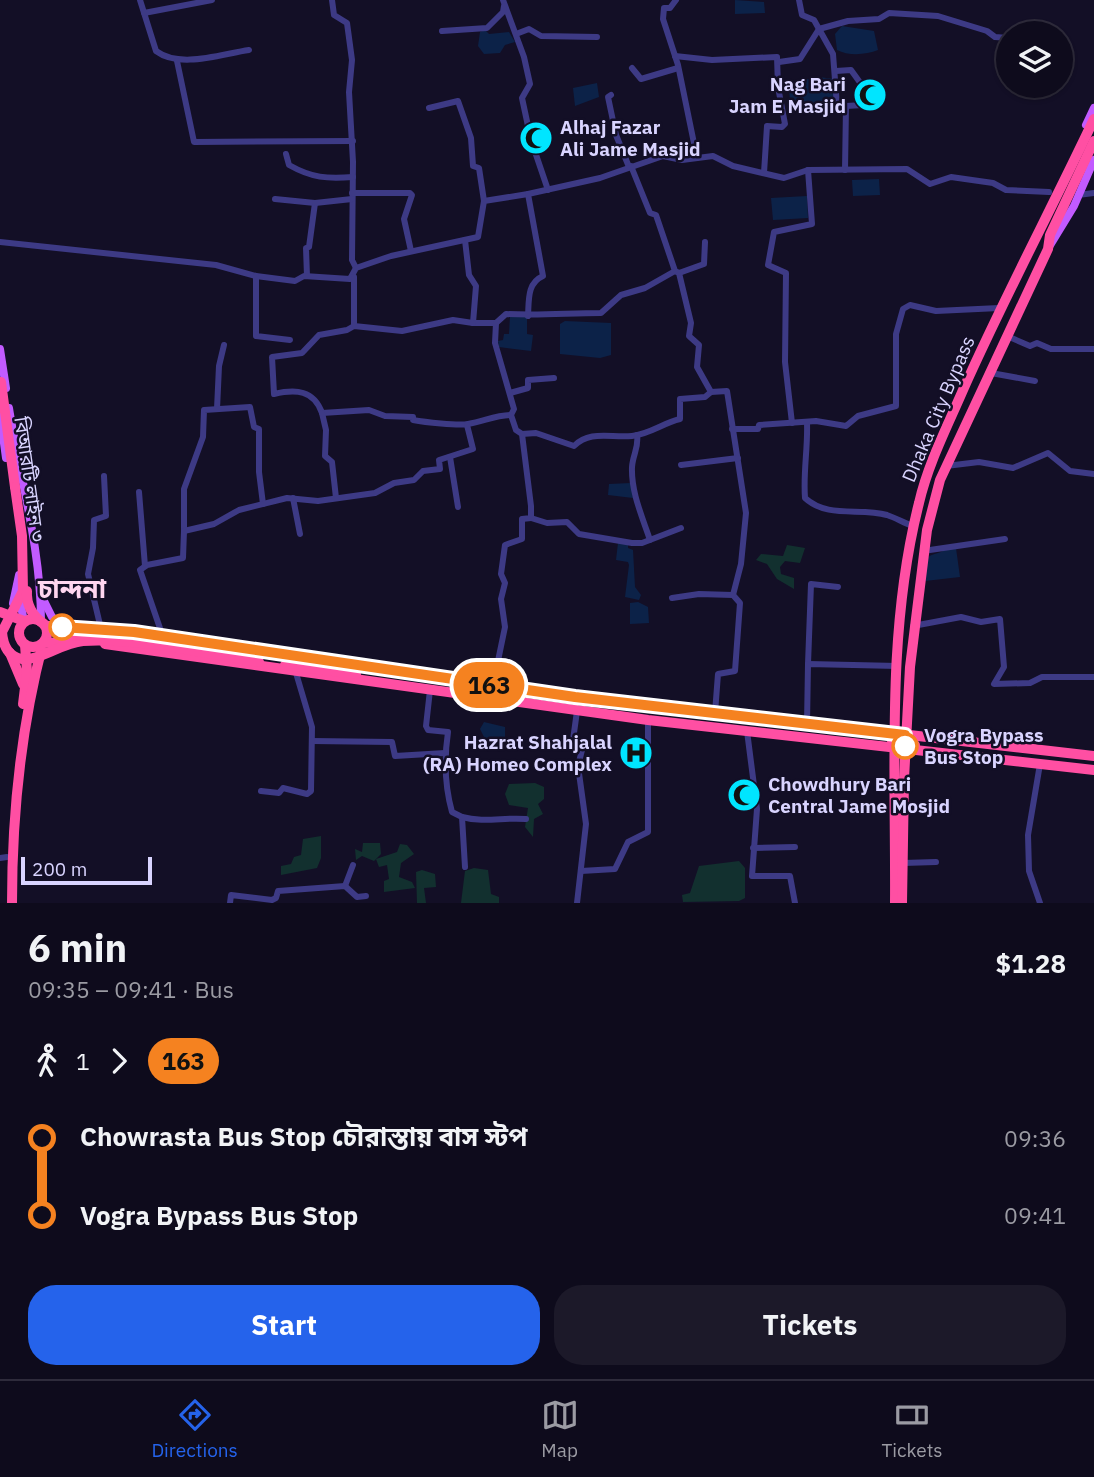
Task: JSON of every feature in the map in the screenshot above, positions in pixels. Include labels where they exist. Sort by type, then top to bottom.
[{"type":"highway","name":"Dhaka City Bypass","points":[[895,903],[899,626],[913,526],[939,445],[999,307],[1094,119]]},
{"type":"highway","name":"Dhaka City Bypass","points":[[899,742],[923,551],[933,504],[946,466],[1048,249],[1050,236],[1094,141]]},
{"type":"highway","name":"বিআরটি লাইন ৩","points":[[0,383],[26,536],[27,600],[34,614],[62,635],[187,641]]},
{"type":"highway","name":"বিআরটি লাইন ৩","points":[[1,637],[4,624],[18,605],[23,591],[22,536],[17,487]]},
{"type":"highway","points":[[2,612],[24,621]]},
{"type":"highway","points":[[6,903],[3,858],[27,671],[19,629],[24,621],[33,618],[44,623],[78,628],[163,637],[493,685],[807,724],[915,745]]},
{"type":"highway","points":[[12,903],[15,822],[26,720],[47,635],[44,623]]},
{"type":"highway","points":[[1,637],[36,647],[43,643],[103,644],[648,720],[746,730],[1094,755]]},
{"type":"highway","points":[[1,637],[12,654],[24,659],[37,657],[64,644],[97,641],[654,716],[899,742],[1094,770]]},
{"type":"highway","points":[[1,637],[16,662],[24,691]]},
{"type":"highway","points":[[264,663],[282,670]]},
{"type":"highway","points":[[899,742],[904,863],[902,903]]},
{"type":"main road","points":[[1037,236],[1094,108]]},
{"type":"main road","points":[[1048,249],[1094,160]]},
{"type":"main road","points":[[0,349],[44,623]]},
{"type":"main road","points":[[0,414],[18,531],[18,587],[24,621]]},
{"type":"main road","points":[[2,612],[12,605],[18,587]]},
{"type":"main road","points":[[41,597],[47,611],[58,622],[78,628]]},
{"type":"street","points":[[139,0],[157,52],[177,61],[249,50]]},
{"type":"street","points":[[144,13],[212,0]]},
{"type":"street","points":[[332,0],[334,15],[346,20],[351,40],[349,92],[353,177],[352,260],[356,268],[354,326]]},
{"type":"street","points":[[676,0],[670,8],[664,8],[663,19],[678,68],[697,158]]},
{"type":"street","points":[[799,0],[802,15],[814,20],[832,54],[836,103],[846,106],[863,105],[864,88],[851,70],[835,71]]},
{"type":"street","points":[[442,31],[486,28],[503,12],[503,3]]},
{"type":"street","points":[[503,3],[516,34],[530,84],[522,98],[531,140],[548,190]]},
{"type":"street","points":[[779,62],[800,59],[819,29],[848,21],[879,19],[890,13],[938,16],[987,31],[996,37]]},
{"type":"street","points":[[516,34],[529,29],[541,36],[597,37]]},
{"type":"street","points":[[675,56],[712,60],[774,57],[779,62],[778,87],[785,124],[782,128],[767,126],[764,173]]},
{"type":"street","points":[[177,61],[194,142],[352,141]]},
{"type":"street","points":[[632,68],[641,79],[678,68]]},
{"type":"street","points":[[611,95],[608,97],[616,135],[650,213],[656,215],[677,272],[691,323],[689,336],[699,345],[697,367],[711,392]]},
{"type":"street","points":[[356,268],[411,251],[478,237],[484,201],[480,168],[473,166],[471,138],[458,101],[429,108]]},
{"type":"street","points":[[845,170],[846,106]]},
{"type":"street","points":[[286,154],[289,165],[311,176],[322,179],[353,177]]},
{"type":"street","points":[[484,201],[600,178],[663,156],[682,160],[713,156],[733,166],[784,178],[808,170],[907,169],[930,184],[951,177],[993,183],[1006,190],[1049,192]]},
{"type":"street","points":[[792,423],[785,362],[786,273],[768,265],[774,232],[812,224],[808,170]]},
{"type":"street","points":[[275,200],[314,203],[352,196],[410,193],[404,219],[411,251]]},
{"type":"street","points":[[528,194],[542,276],[534,280],[531,286],[528,316]]},
{"type":"street","points":[[1078,195],[1094,194]]},
{"type":"street","points":[[307,276],[306,248],[309,247],[314,225],[314,203]]},
{"type":"street","points":[[465,240],[469,275],[476,286],[473,323]]},
{"type":"street","points":[[0,242],[216,265],[256,276],[295,281],[307,276],[354,277]]},
{"type":"street","points":[[336,498],[332,462],[325,456],[326,430],[323,413],[317,400],[307,393],[274,394],[272,357],[302,353],[319,335],[347,330],[354,326],[410,331],[453,320],[496,323],[506,314],[543,317],[553,312],[601,313],[621,295],[704,264],[705,242]]},
{"type":"street","points":[[256,276],[256,336],[290,340]]},
{"type":"street","points":[[732,429],[758,429],[759,425],[792,423],[846,426],[858,416],[896,406],[896,334],[903,309],[910,305],[936,311],[999,307]]},
{"type":"street","points":[[496,323],[495,343],[514,409],[511,415],[516,430],[522,433],[536,433],[574,446],[581,438],[599,434],[637,435],[680,419],[680,399],[705,397],[711,392],[727,392],[738,458],[738,480],[746,513],[741,564],[733,595]]},
{"type":"street","points":[[1007,336],[1030,346],[1037,343],[1051,349],[1094,349]]},
{"type":"street","points":[[217,409],[219,366],[224,345]]},
{"type":"street","points":[[991,373],[1035,381]]},
{"type":"street","points":[[510,393],[528,388],[528,380],[554,378]]},
{"type":"street","points":[[145,566],[183,558],[184,489],[203,437],[204,410],[250,407],[254,427],[259,429],[259,472],[263,504]]},
{"type":"street","points":[[323,413],[369,410],[385,416],[413,417],[413,420],[427,423],[467,425],[481,419],[511,415]]},
{"type":"street","points":[[807,423],[808,443],[803,465],[805,498],[808,501],[824,509],[886,515],[913,526]]},
{"type":"street","points":[[184,531],[214,524],[231,513],[263,504],[293,498],[318,501],[375,493],[394,483],[414,480],[423,471],[440,469],[439,460],[473,449],[467,425]]},
{"type":"street","points":[[522,433],[531,517]]},
{"type":"street","points":[[637,435],[639,449],[632,463],[633,481],[650,540]]},
{"type":"street","points":[[946,466],[979,462],[1013,468],[1048,453],[1070,471],[1094,474]]},
{"type":"street","points":[[450,457],[458,507]]},
{"type":"street","points":[[681,465],[738,458]]},
{"type":"street","points":[[101,629],[88,575],[94,520],[106,516],[104,476]]},
{"type":"street","points":[[139,492],[145,566],[140,575],[163,637]]},
{"type":"street","points":[[293,498],[300,534]]},
{"type":"street","points":[[493,685],[505,627],[501,599],[505,583],[501,574],[503,554],[505,545],[522,539],[522,519],[531,517],[547,523],[567,522],[582,535],[632,543],[650,540],[681,528]]},
{"type":"street","points":[[923,551],[1005,539]]},
{"type":"street","points":[[807,724],[811,584],[838,587]]},
{"type":"street","points":[[672,598],[699,594],[733,595],[740,603],[735,671],[718,674],[715,713]]},
{"type":"street","points":[[914,626],[961,617],[983,622],[1000,619],[1004,667],[994,684],[1030,683],[1042,677],[1094,677]]},
{"type":"street","points":[[808,664],[898,666]]},
{"type":"street","points":[[261,791],[279,793],[283,788],[310,793],[312,727],[296,673]]},
{"type":"street","points":[[430,690],[426,726],[428,730],[448,732],[445,753],[447,796],[452,813],[479,821],[526,819]]},
{"type":"street","points":[[578,711],[573,740],[583,746],[578,766],[586,824],[578,903]]},
{"type":"street","points":[[581,871],[615,869],[628,842],[648,832],[648,720]]},
{"type":"street","points":[[746,730],[757,809],[752,876],[790,876],[795,903]]},
{"type":"street","points":[[312,741],[392,742],[395,756],[445,753]]},
{"type":"street","points":[[1040,764],[1028,835],[1029,873],[1038,891],[1040,903]]},
{"type":"street","points":[[462,817],[465,867]]},
{"type":"street","points":[[753,848],[795,847]]},
{"type":"street","points":[[904,863],[936,862]]},
{"type":"street","points":[[345,886],[353,865]]},
{"type":"street","points":[[230,903],[230,895],[272,900],[276,898],[278,891],[345,886],[356,896],[366,896]]},
{"type":"green space","points":[[787,545],[805,548],[800,563],[785,561],[780,567],[781,574],[794,578],[794,589],[777,579],[767,564],[756,560],[761,554],[783,556]]},
{"type":"green space","points":[[535,783],[544,787],[544,799],[538,804],[543,814],[534,819],[533,837],[525,827],[528,808],[509,805],[505,794],[509,784]]},
{"type":"green space","points":[[321,836],[321,858],[317,868],[281,875],[281,866],[291,864],[294,857],[301,855],[303,839]]},
{"type":"green space","points":[[363,843],[380,843],[381,854],[374,861],[362,856],[356,860],[355,849],[362,852]]},
{"type":"green space","points":[[400,844],[407,845],[414,854],[401,863],[399,877],[412,882],[415,888],[384,892],[384,881],[389,879],[387,865],[379,867],[376,859],[397,852]]},
{"type":"green space","points":[[739,861],[745,868],[745,898],[739,901],[683,902],[682,895],[690,893],[699,866]]},
{"type":"green space","points":[[474,868],[488,870],[491,894],[499,897],[499,903],[461,903],[465,871]]},
{"type":"green space","points":[[422,870],[435,874],[436,887],[424,888],[426,903],[417,903],[416,872]]},
{"type":"water","points":[[735,0],[764,2],[765,13],[735,14]]},
{"type":"water","points":[[842,26],[874,31],[878,50],[857,54],[837,50],[835,34]]},
{"type":"water","points":[[485,30],[489,34],[509,32],[515,42],[505,45],[500,53],[484,54],[478,46],[480,32]]},
{"type":"water","points":[[819,77],[834,79],[834,97],[829,102],[818,108],[807,109],[790,101],[789,88],[794,82]]},
{"type":"water","points":[[597,83],[599,97],[575,106],[573,88]]},
{"type":"water","points":[[879,179],[880,195],[853,196],[852,180]]},
{"type":"water","points":[[807,196],[808,218],[773,220],[771,198]]},
{"type":"water","points":[[510,316],[527,317],[527,334],[533,335],[531,351],[499,347],[498,341],[503,340],[504,334],[509,334]]},
{"type":"water","points":[[565,321],[611,323],[611,355],[600,358],[560,354],[560,324]]},
{"type":"water","points":[[631,483],[633,498],[608,495],[609,484]]},
{"type":"water","points":[[618,543],[628,543],[628,548],[633,550],[635,587],[641,595],[639,600],[625,597],[629,565],[628,562],[616,560]]},
{"type":"water","points":[[956,548],[960,577],[925,581],[929,556]]},
{"type":"water","points":[[638,602],[648,607],[649,623],[630,624],[630,603]]},
{"type":"water","points":[[484,722],[505,727],[505,739],[487,743],[480,729]]},
{"type":"bus line","name":"163","points":[[62,627],[134,632],[575,697],[905,735],[905,746]]},
{"type":"place","name":"Nag Bari Jam E Masjid","points":[[870,95]]},
{"type":"place","name":"Alhaj Fazar Ali Jame Masjid","points":[[536,138]]},
{"type":"place","name":"Vogra Bypass Bus Stop","points":[[905,746]]},
{"type":"place","name":"Hazrat Shahjalal (RA) Homeo Complex","points":[[636,753]]},
{"type":"place","name":"Chowdhury Bari Central Jame Mosjid","points":[[744,795]]},
{"type":"district","name":"চান্দনা","points":[[72,589]]}]
